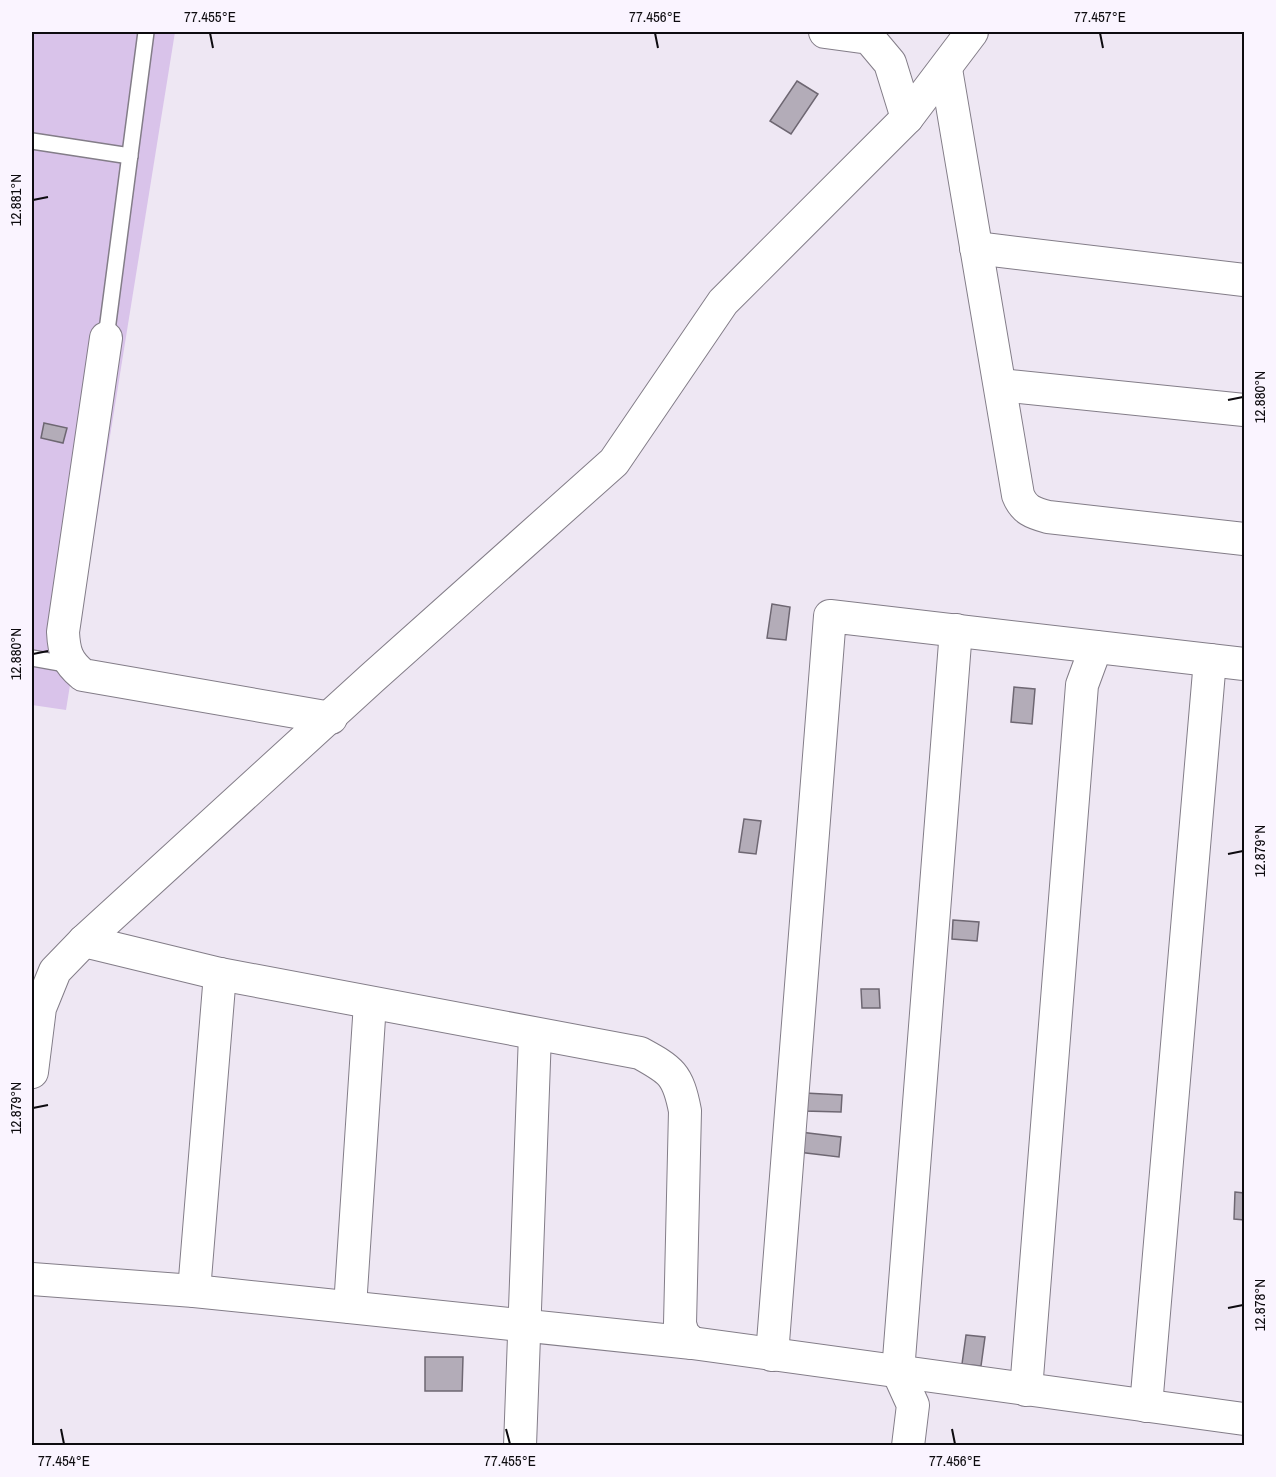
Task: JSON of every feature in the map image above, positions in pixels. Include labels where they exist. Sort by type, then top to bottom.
[{"type":"street","points":[[825,32],[869,38],[890,63],[907,118]]},
{"type":"street","points":[[32,1072],[40,1008],[55,971],[84,941],[614,462],[723,302],[907,118],[972,32]]},
{"type":"street","points":[[946,69],[1018,495],[1028,510],[1048,517],[1245,539]]},
{"type":"street","points":[[976,248],[1245,280]]},
{"type":"street","points":[[106,338],[63,632],[64,651],[71,665],[83,675],[331,718]]},
{"type":"street","points":[[1000,385],[1245,410]]},
{"type":"street","points":[[772,1354],[830,615],[1245,664]]},
{"type":"street","points":[[908,1446],[913,1405],[898,1372],[956,630]]},
{"type":"street","points":[[1026,1390],[1082,685],[1096,647]]},
{"type":"street","points":[[1146,1406],[1210,660]]},
{"type":"street","points":[[84,941],[220,974],[640,1053],[666,1068],[681,1087],[685,1111],[680,1324],[683,1334],[692,1343]]},
{"type":"street","points":[[194,1291],[220,974]]},
{"type":"street","points":[[350,1307],[370,1003]]},
{"type":"street","points":[[520,1446],[535,1034]]},
{"type":"street","points":[[32,1279],[194,1291],[692,1343],[1245,1419]]},
{"type":"lane","points":[[106,338],[146,32]]},
{"type":"lane","points":[[32,141],[130,156]]},
{"type":"lane","points":[[32,658],[71,665]]},
{"type":"shaded area","points":[[32,32],[175,32],[66,710],[32,705]]},
{"type":"building","points":[[797,81],[818,94],[791,134],[770,121]]},
{"type":"building","points":[[44,423],[67,428],[63,443],[41,438]]},
{"type":"building","points":[[772,604],[790,607],[786,640],[767,638]]},
{"type":"building","points":[[1014,687],[1035,689],[1032,724],[1011,722]]},
{"type":"building","points":[[744,819],[761,821],[756,854],[739,852]]},
{"type":"building","points":[[953,920],[979,922],[977,941],[952,939]]},
{"type":"building","points":[[861,989],[879,989],[880,1008],[862,1008]]},
{"type":"building","points":[[805,1093],[842,1095],[841,1112],[804,1111]]},
{"type":"building","points":[[800,1132],[841,1137],[839,1157],[798,1152]]},
{"type":"building","points":[[1235,1192],[1244,1193],[1244,1220],[1234,1219]]},
{"type":"building","points":[[966,1335],[985,1337],[981,1366],[962,1364]]},
{"type":"building","points":[[425,1357],[463,1357],[462,1391],[425,1391]]}]
